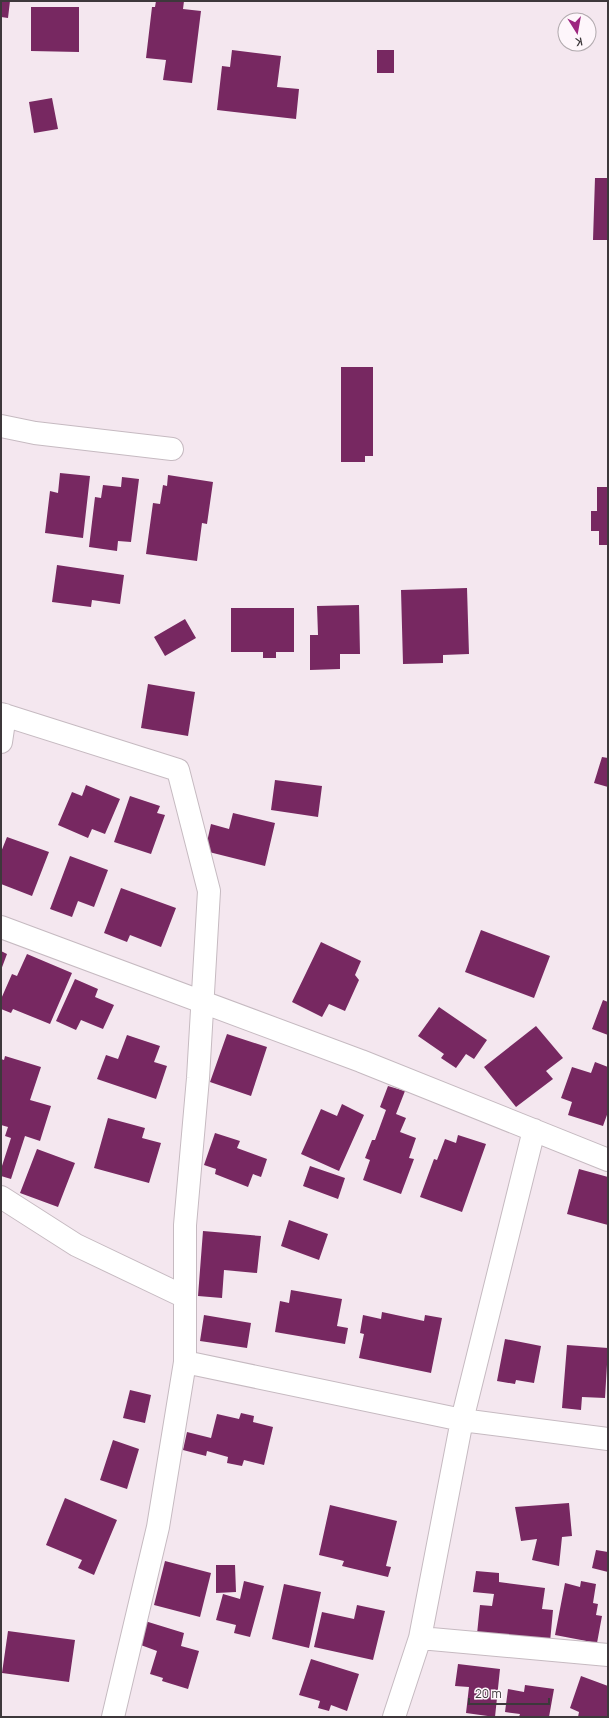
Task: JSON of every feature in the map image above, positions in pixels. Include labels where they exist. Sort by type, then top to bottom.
[{"type":"street","points":[[1,426],[35,433],[172,449]]},
{"type":"street","points":[[1,742],[3,715],[178,770],[209,891],[203,1003],[185,1225],[185,1362],[158,1527],[113,1717]]},
{"type":"street","points":[[1,927],[361,1061],[608,1160]]},
{"type":"street","points":[[394,1717],[420,1638],[462,1420],[534,1130]]},
{"type":"street","points":[[1,1197],[76,1245],[185,1297]]},
{"type":"street","points":[[185,1362],[462,1420],[608,1439]]},
{"type":"street","points":[[420,1638],[608,1655]]},
{"type":"building","points":[[1,1],[10,1],[8,18],[1,17]]},
{"type":"building","points":[[156,1],[184,1],[183,9],[201,11],[192,83],[163,80],[166,60],[146,58],[152,7],[155,7]]},
{"type":"building","points":[[31,7],[79,7],[79,52],[31,51]]},
{"type":"building","points":[[232,50],[281,56],[277,87],[299,89],[296,119],[217,110],[222,66],[230,67]]},
{"type":"building","points":[[377,50],[394,50],[394,73],[377,73]]},
{"type":"building","points":[[52,98],[58,129],[34,133],[29,102]]},
{"type":"building","points":[[595,178],[608,178],[608,240],[593,240]]},
{"type":"building","points":[[341,367],[373,367],[373,456],[365,456],[365,462],[341,462]]},
{"type":"building","points":[[60,473],[90,476],[83,538],[45,533],[50,491],[58,493]]},
{"type":"building","points":[[168,475],[213,482],[207,524],[202,523],[197,561],[146,554],[153,503],[160,504],[163,485],[167,486]]},
{"type":"building","points":[[122,477],[139,479],[131,542],[118,541],[117,551],[89,547],[95,497],[101,498],[103,485],[121,487]]},
{"type":"building","points":[[597,487],[608,487],[608,545],[599,545],[599,531],[591,531],[591,511],[597,511]]},
{"type":"building","points":[[57,565],[124,575],[120,604],[92,600],[91,607],[52,602]]},
{"type":"building","points":[[467,588],[469,654],[443,655],[443,663],[403,664],[401,590]]},
{"type":"building","points":[[359,605],[360,654],[340,654],[340,669],[310,670],[310,635],[318,635],[317,606]]},
{"type":"building","points":[[231,608],[294,608],[294,652],[276,652],[276,658],[263,658],[263,652],[231,652]]},
{"type":"building","points":[[185,619],[196,638],[165,656],[154,637]]},
{"type":"building","points":[[148,684],[195,692],[188,736],[141,728]]},
{"type":"building","points":[[602,757],[608,758],[608,787],[594,783]]},
{"type":"building","points":[[275,780],[322,786],[318,817],[271,810]]},
{"type":"building","points":[[86,785],[120,799],[105,834],[92,829],[88,838],[58,825],[72,792],[82,796]]},
{"type":"building","points":[[130,796],[160,806],[157,813],[165,815],[151,854],[114,842]]},
{"type":"building","points":[[233,813],[275,823],[265,866],[205,851],[211,824],[229,829]]},
{"type":"building","points":[[7,837],[49,852],[32,896],[1,884],[1,852]]},
{"type":"building","points":[[70,856],[108,870],[94,907],[78,901],[72,917],[50,909]]},
{"type":"building","points":[[121,888],[176,908],[161,947],[130,935],[127,942],[104,933]]},
{"type":"building","points":[[481,930],[550,956],[534,998],[465,972]]},
{"type":"building","points":[[321,942],[361,961],[355,975],[359,980],[345,1011],[329,1004],[322,1017],[292,1002]]},
{"type":"building","points":[[1,951],[7,954],[1,970]]},
{"type":"building","points":[[27,954],[72,973],[50,1024],[13,1009],[11,1013],[1,1009],[1,999],[12,974],[17,976]]},
{"type":"building","points":[[75,979],[98,989],[95,997],[114,1005],[103,1029],[81,1020],[76,1030],[56,1021]]},
{"type":"building","points":[[603,1000],[608,1002],[608,1035],[592,1029]]},
{"type":"building","points":[[439,1007],[487,1040],[474,1059],[466,1054],[456,1068],[441,1058],[444,1054],[418,1036]]},
{"type":"building","points":[[536,1026],[563,1058],[546,1071],[553,1079],[516,1107],[484,1067]]},
{"type":"building","points":[[227,1034],[267,1047],[251,1096],[210,1082]]},
{"type":"building","points":[[127,1035],[160,1046],[154,1062],[167,1066],[156,1099],[97,1079],[106,1055],[118,1059]]},
{"type":"building","points":[[5,1056],[41,1067],[30,1100],[51,1106],[40,1141],[25,1136],[11,1179],[1,1176],[1,1169],[11,1138],[5,1136],[8,1127],[1,1125],[1,1059],[4,1060]]},
{"type":"building","points":[[595,1062],[608,1067],[608,1112],[603,1126],[568,1115],[572,1102],[561,1098],[572,1067],[591,1073]]},
{"type":"building","points":[[388,1086],[405,1091],[396,1114],[406,1118],[400,1132],[416,1138],[409,1158],[414,1159],[401,1194],[363,1180],[370,1160],[365,1158],[372,1140],[375,1140],[386,1110],[380,1107]]},
{"type":"building","points":[[342,1104],[364,1115],[339,1171],[301,1154],[321,1109],[337,1116]]},
{"type":"building","points":[[108,1118],[145,1128],[142,1138],[161,1143],[149,1183],[94,1168]]},
{"type":"building","points":[[215,1133],[240,1141],[237,1148],[267,1159],[261,1177],[253,1174],[248,1187],[215,1174],[216,1169],[204,1165]]},
{"type":"building","points":[[458,1135],[486,1144],[462,1212],[420,1197],[434,1159],[437,1160],[445,1139],[456,1143]]},
{"type":"building","points":[[37,1149],[75,1163],[58,1207],[20,1193]]},
{"type":"building","points":[[310,1166],[345,1178],[338,1199],[303,1186]]},
{"type":"building","points":[[579,1169],[608,1177],[608,1225],[567,1214]]},
{"type":"building","points":[[289,1220],[328,1234],[319,1260],[281,1246]]},
{"type":"building","points":[[203,1231],[261,1236],[257,1273],[224,1270],[222,1298],[198,1296]]},
{"type":"building","points":[[291,1290],[342,1299],[337,1326],[348,1328],[345,1344],[275,1332],[280,1301],[289,1303]]},
{"type":"building","points":[[382,1312],[424,1321],[425,1315],[442,1318],[431,1373],[359,1358],[364,1334],[360,1333],[363,1315],[381,1319]]},
{"type":"building","points":[[204,1315],[251,1323],[247,1348],[200,1341]]},
{"type":"building","points":[[505,1339],[541,1346],[534,1383],[516,1380],[515,1384],[497,1381]]},
{"type":"building","points":[[567,1345],[608,1348],[605,1398],[582,1397],[581,1410],[562,1408]]},
{"type":"building","points":[[130,1390],[151,1395],[145,1423],[123,1418]]},
{"type":"building","points":[[241,1413],[254,1416],[253,1422],[273,1427],[264,1465],[244,1460],[242,1466],[227,1463],[228,1457],[207,1451],[206,1456],[183,1450],[187,1432],[211,1438],[217,1414],[239,1419]]},
{"type":"building","points":[[113,1440],[139,1449],[127,1489],[100,1480]]},
{"type":"building","points":[[65,1498],[117,1520],[94,1575],[78,1568],[82,1560],[46,1545]]},
{"type":"building","points":[[569,1503],[572,1536],[562,1537],[559,1566],[532,1560],[537,1539],[521,1541],[515,1507]]},
{"type":"building","points":[[330,1505],[397,1521],[386,1566],[391,1567],[388,1577],[342,1566],[344,1561],[319,1555]]},
{"type":"building","points":[[596,1550],[608,1552],[608,1572],[592,1568]]},
{"type":"building","points":[[165,1561],[211,1573],[200,1617],[154,1605]]},
{"type":"building","points":[[216,1565],[235,1565],[236,1592],[216,1593]]},
{"type":"building","points":[[476,1571],[499,1573],[499,1582],[545,1588],[542,1609],[553,1610],[550,1642],[477,1634],[480,1605],[492,1606],[494,1594],[473,1592]]},
{"type":"building","points":[[244,1581],[264,1586],[250,1637],[234,1633],[236,1625],[216,1620],[223,1594],[240,1599]]},
{"type":"building","points":[[581,1581],[596,1584],[593,1603],[598,1604],[596,1615],[602,1616],[597,1643],[555,1635],[565,1583],[580,1587]]},
{"type":"building","points":[[284,1584],[321,1592],[309,1648],[272,1639]]},
{"type":"building","points":[[357,1605],[385,1611],[373,1660],[314,1647],[322,1612],[354,1619]]},
{"type":"building","points":[[145,1621],[184,1633],[181,1646],[199,1651],[188,1689],[162,1681],[163,1678],[150,1674],[157,1651],[138,1644]]},
{"type":"building","points":[[8,1631],[75,1640],[69,1682],[2,1673]]},
{"type":"building","points":[[311,1659],[359,1674],[347,1711],[331,1705],[329,1711],[318,1708],[320,1701],[299,1695]]},
{"type":"building","points":[[458,1664],[500,1669],[495,1717],[466,1713],[469,1687],[455,1686]]},
{"type":"building","points":[[581,1676],[608,1686],[608,1717],[578,1717],[579,1712],[570,1708]]},
{"type":"building","points":[[525,1685],[554,1689],[549,1717],[519,1717],[520,1714],[505,1712],[508,1689],[524,1692]]}]
